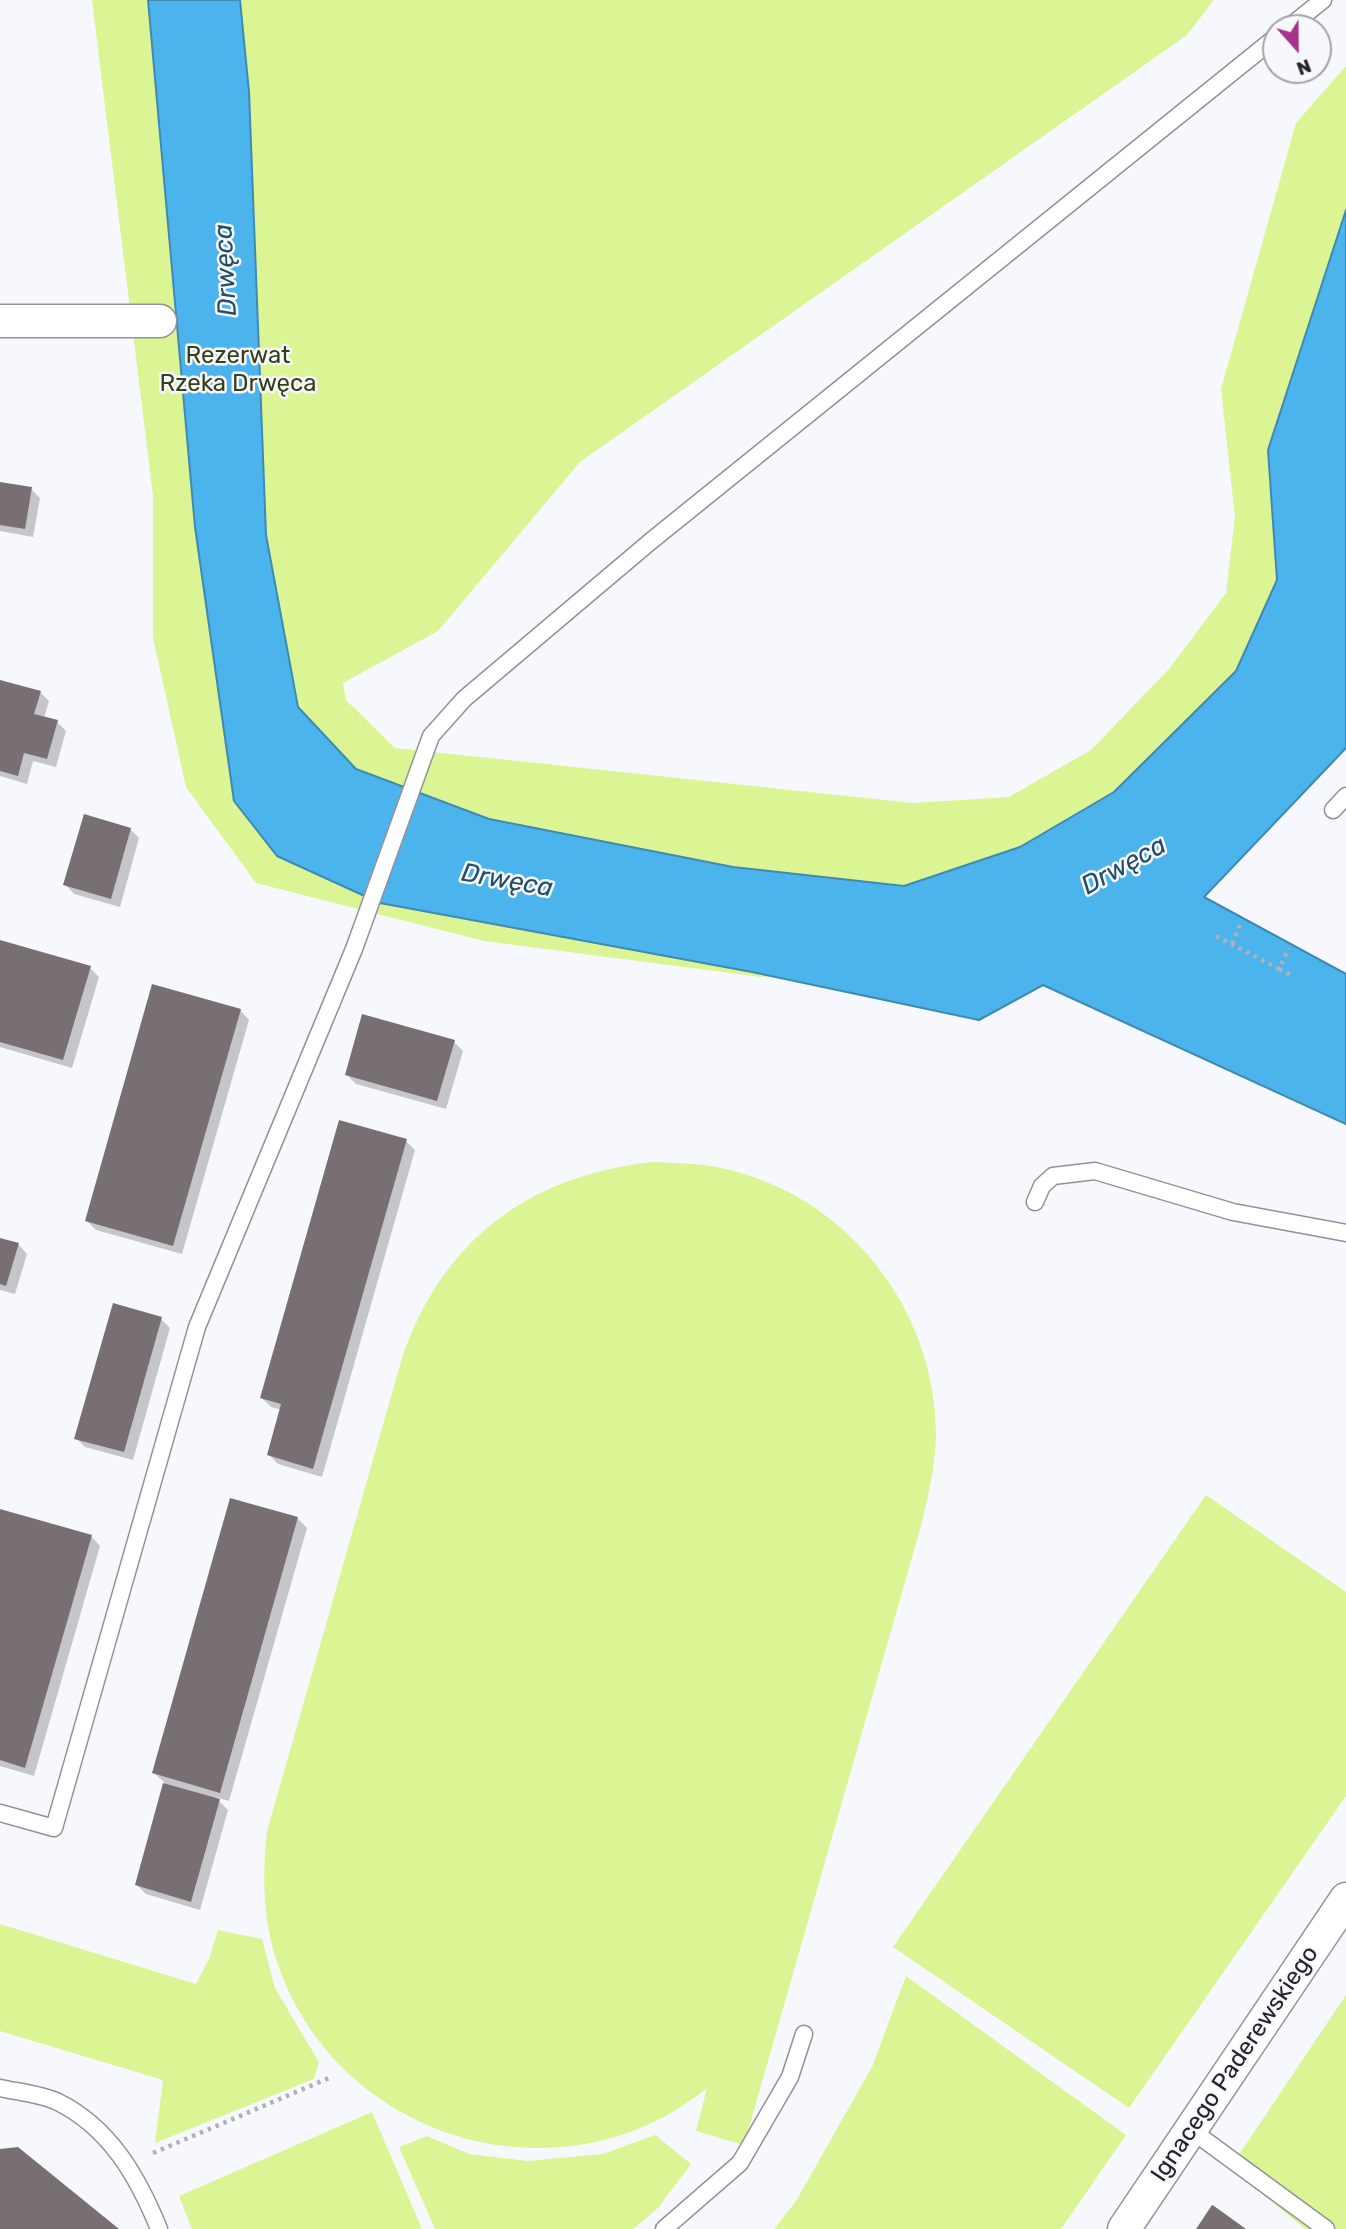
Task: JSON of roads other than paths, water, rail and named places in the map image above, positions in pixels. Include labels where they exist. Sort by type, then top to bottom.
[{"type":"street","points":[[0,321],[160,321]]},
{"type":"street","name":"Ignacego Paderewskiego","points":[[1124,2229],[1346,1899]]},
{"type":"lane","points":[[1306,14],[1323,0]]},
{"type":"lane","points":[[0,1813],[54,1828],[197,1327],[354,949],[430,736],[464,699],[651,541],[1262,48]]},
{"type":"lane","points":[[1333,810],[1346,796]]},
{"type":"lane","points":[[1035,1202],[1042,1186],[1053,1176],[1096,1171],[1233,1212],[1346,1233]]},
{"type":"lane","points":[[664,2229],[740,2163],[790,2077],[804,2034]]},
{"type":"lane","points":[[0,2088],[56,2101],[93,2126],[127,2161],[159,2229]]},
{"type":"lane","points":[[1191,2130],[1326,2229]]},
{"type":"water","name":"Drwęca","points":[[148,0],[240,0],[249,92],[266,535],[298,707],[356,769],[489,819],[733,867],[904,886],[1020,847],[1114,792],[1236,671],[1277,580],[1268,450],[1346,210],[1346,748],[1204,897],[1346,974],[1346,1124],[1043,985],[979,1020],[752,972],[380,903],[277,856],[234,801],[195,527]]},
{"type":"park label","name":"Rezerwat Rzeka Drwęca","points":[[238,370]]}]
